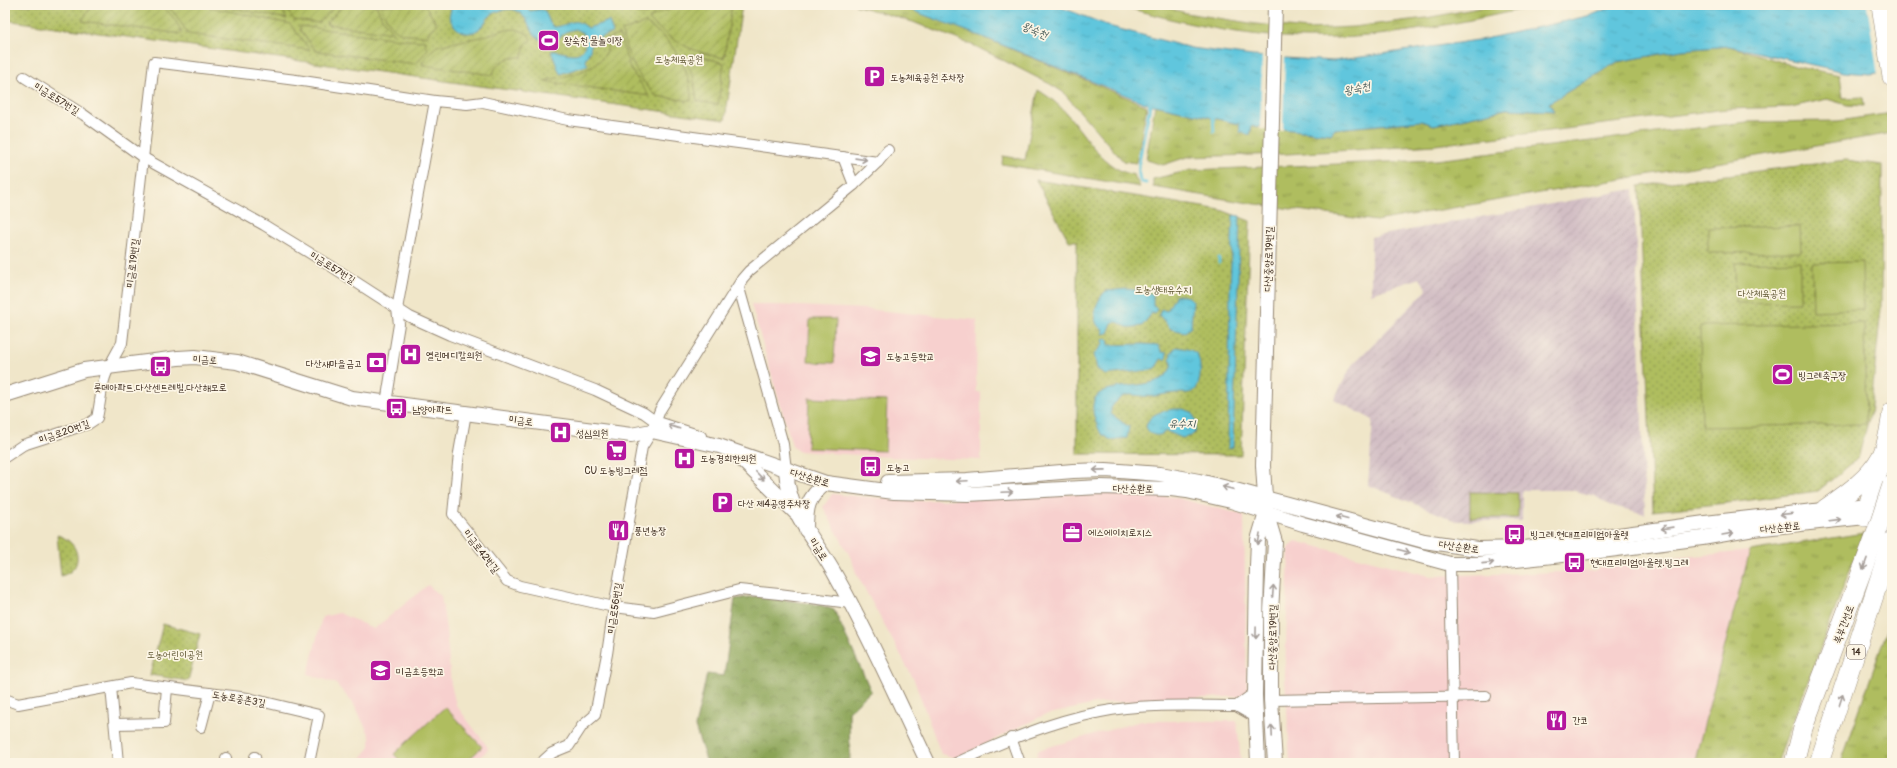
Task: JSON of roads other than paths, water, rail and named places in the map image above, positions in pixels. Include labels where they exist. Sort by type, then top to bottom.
[{"type":"highway","points":[[1881,5],[1892,77]]},
{"type":"highway","points":[[1871,516],[1892,412]]},
{"type":"highway","points":[[1825,509],[1866,477],[1882,456]]},
{"type":"highway","name":"북부간선로","points":[[1794,763],[1803,728],[1871,516],[1892,485]]},
{"type":"highway","name":"북부간선로","points":[[1819,763],[1834,722],[1892,541]]},
{"type":"highway","points":[[1825,763],[1834,722]]},
{"type":"highway","points":[[1788,763],[1803,728]]},
{"type":"street","name":"다산중앙로19번길","points":[[1275,763],[1271,700],[1271,612],[1275,547],[1266,512],[1263,466],[1276,5]]},
{"type":"street","name":"미금로19번길","points":[[109,366],[122,343],[154,62],[296,80],[435,101]]},
{"type":"street","name":"미금로57번길","points":[[24,77],[84,115],[144,158],[264,225],[410,317],[450,335],[595,390],[644,413],[654,426]]},
{"type":"street","points":[[386,403],[399,324],[397,309],[435,101],[467,104],[483,102],[568,120],[878,162]]},
{"type":"street","name":"미금로56번길","points":[[541,763],[552,753],[569,746],[582,726],[595,715],[607,654],[642,447],[654,426],[660,410],[741,281],[749,271],[854,185],[888,150]]},
{"type":"street","points":[[843,157],[854,185]]},
{"type":"street","points":[[741,281],[739,288],[783,444],[786,470]]},
{"type":"street","name":"미금로","points":[[5,395],[84,370],[109,366],[178,358],[237,362],[352,398],[631,435],[654,426],[725,448],[786,470],[787,486],[796,513],[837,577],[928,763]]},
{"type":"street","name":"미금로20번길","points":[[5,457],[23,445],[88,424],[97,418],[102,399],[104,379],[109,366]]},
{"type":"street","name":"미금로42번길","points":[[466,413],[459,453],[453,514],[507,581],[520,586],[614,607],[654,612],[739,590],[850,603]]},
{"type":"street","points":[[725,448],[752,468],[779,498],[796,513]]},
{"type":"street","name":"다산순환로","points":[[786,470],[874,481],[904,483],[967,480],[1072,471],[1136,472],[1199,481],[1424,541],[1477,549],[1525,548],[1705,523],[1825,509],[1871,516],[1892,502]]},
{"type":"street","name":"다산순환로","points":[[786,470],[826,483],[894,492],[952,494],[1100,487],[1171,489],[1205,495],[1450,564],[1478,564],[1616,549],[1754,530],[1892,514]]},
{"type":"street","points":[[806,530],[806,508],[818,490],[826,483]]},
{"type":"street","name":"다산중앙로19번길","points":[[1258,763],[1255,695],[1258,540],[1266,512]]},
{"type":"street","points":[[1450,564],[1454,763]]},
{"type":"street","name":"도농로중촌3길","points":[[5,699],[18,704],[131,683],[248,698],[319,715],[309,763]]},
{"type":"street","points":[[111,687],[118,763]]},
{"type":"street","points":[[115,724],[164,723],[167,688]]},
{"type":"street","points":[[201,727],[210,693]]},
{"type":"street","points":[[1240,706],[1255,695]]},
{"type":"street","points":[[1271,700],[1486,696]]},
{"type":"street","points":[[956,763],[1011,738],[1051,725],[1101,712],[1150,707],[1240,706],[1256,715]]},
{"type":"street","points":[[1011,738],[1020,763]]},
{"type":"water","name":"왕숙천 물놀이장","points":[[452,5],[524,5],[530,11],[541,9],[545,11],[550,23],[554,27],[571,22],[578,22],[588,28],[609,21],[613,33],[592,40],[590,51],[585,60],[588,65],[560,74],[551,51],[572,54],[581,52],[586,41],[583,33],[575,29],[565,32],[558,39],[543,41],[534,34],[520,13],[509,9],[496,12],[489,17],[479,29],[474,32],[465,33],[457,29],[449,17]]},
{"type":"water","name":"왕숙천","points":[[897,5],[1055,5],[1112,27],[1191,48],[1252,56],[1334,61],[1485,39],[1592,15],[1615,5],[1892,5],[1892,71],[1870,74],[1844,72],[1729,46],[1682,50],[1617,62],[1549,103],[1554,111],[1506,109],[1434,125],[1421,121],[1335,129],[1331,134],[1252,126],[1250,135],[1240,132],[1239,124],[1150,105],[980,36]]},
{"type":"water","points":[[1233,215],[1240,216],[1233,447],[1228,449],[1230,288]]},
{"type":"water","points":[[1126,289],[1145,291],[1153,295],[1153,306],[1157,308],[1155,314],[1152,313],[1142,326],[1129,327],[1118,322],[1114,322],[1112,323],[1108,333],[1103,334],[1103,330],[1098,326],[1095,317],[1095,311],[1099,300],[1106,291]]},
{"type":"water","points":[[1179,295],[1189,297],[1193,301],[1191,327],[1185,332],[1171,329],[1159,315],[1161,309],[1167,311],[1175,296]]},
{"type":"water","points":[[1103,339],[1108,339],[1109,345],[1158,345],[1162,352],[1167,353],[1166,360],[1161,359],[1156,367],[1151,370],[1105,375],[1097,369],[1094,354],[1103,345]]},
{"type":"water","points":[[1176,347],[1192,351],[1198,356],[1200,378],[1197,388],[1188,393],[1171,393],[1155,396],[1127,395],[1122,397],[1111,408],[1111,414],[1129,427],[1127,438],[1111,440],[1101,434],[1093,412],[1093,405],[1097,396],[1106,390],[1147,384],[1159,380],[1168,373],[1172,361],[1170,360],[1171,353]]},
{"type":"water","name":"유수지","points":[[1173,409],[1183,409],[1192,412],[1196,421],[1195,432],[1191,436],[1182,438],[1166,431],[1160,435],[1155,435],[1148,430],[1146,427],[1147,423],[1153,416],[1160,412]]},
{"type":"waterway","points":[[1146,183],[1141,182],[1139,167],[1150,103]]},
{"type":"waterway","points":[[1213,116],[1214,132]]},
{"type":"waterway","points":[[1219,258],[1219,263]]},
{"type":"place","name":"왕숙천 물놀이장","points":[[548,40]]},
{"type":"place","name":"도농체육공원 주차장","points":[[874,77]]},
{"type":"place","name":"열린메디칼의원","points":[[410,355]]},
{"type":"place","name":"도농고등학교","points":[[871,356]]},
{"type":"place","name":"다산새마을금고","points":[[377,363]]},
{"type":"place","name":"롯데아파트.다산센트레빌.다산해모로","points":[[160,367]]},
{"type":"place","name":"빙그레축구장","points":[[1783,375]]},
{"type":"place","name":"남양아파트","points":[[396,409]]},
{"type":"place","name":"성심의원","points":[[560,433]]},
{"type":"place","name":"CU 도농빙그레점","points":[[616,450]]},
{"type":"place","name":"도농경희한의원","points":[[685,458]]},
{"type":"place","name":"도농고","points":[[871,467]]},
{"type":"place","name":"다산 제4공영주차장","points":[[722,503]]},
{"type":"place","name":"풍년농장","points":[[618,530]]},
{"type":"place","name":"에스에이치로지스","points":[[1072,532]]},
{"type":"place","name":"빙그레.현대프리미엄아울렛","points":[[1514,534]]},
{"type":"place","name":"현대프리미엄아울렛.빙그레","points":[[1574,562]]},
{"type":"place","name":"미금초등학교","points":[[380,671]]},
{"type":"place","name":"간코","points":[[1556,720]]},
{"type":"park label","name":"도농체육공원","points":[[679,59]]},
{"type":"park label","name":"도농생태유수지","points":[[1163,289]]},
{"type":"park label","name":"다산체육공원","points":[[1762,293]]},
{"type":"park label","name":"도농어린이공원","points":[[175,654]]}]
